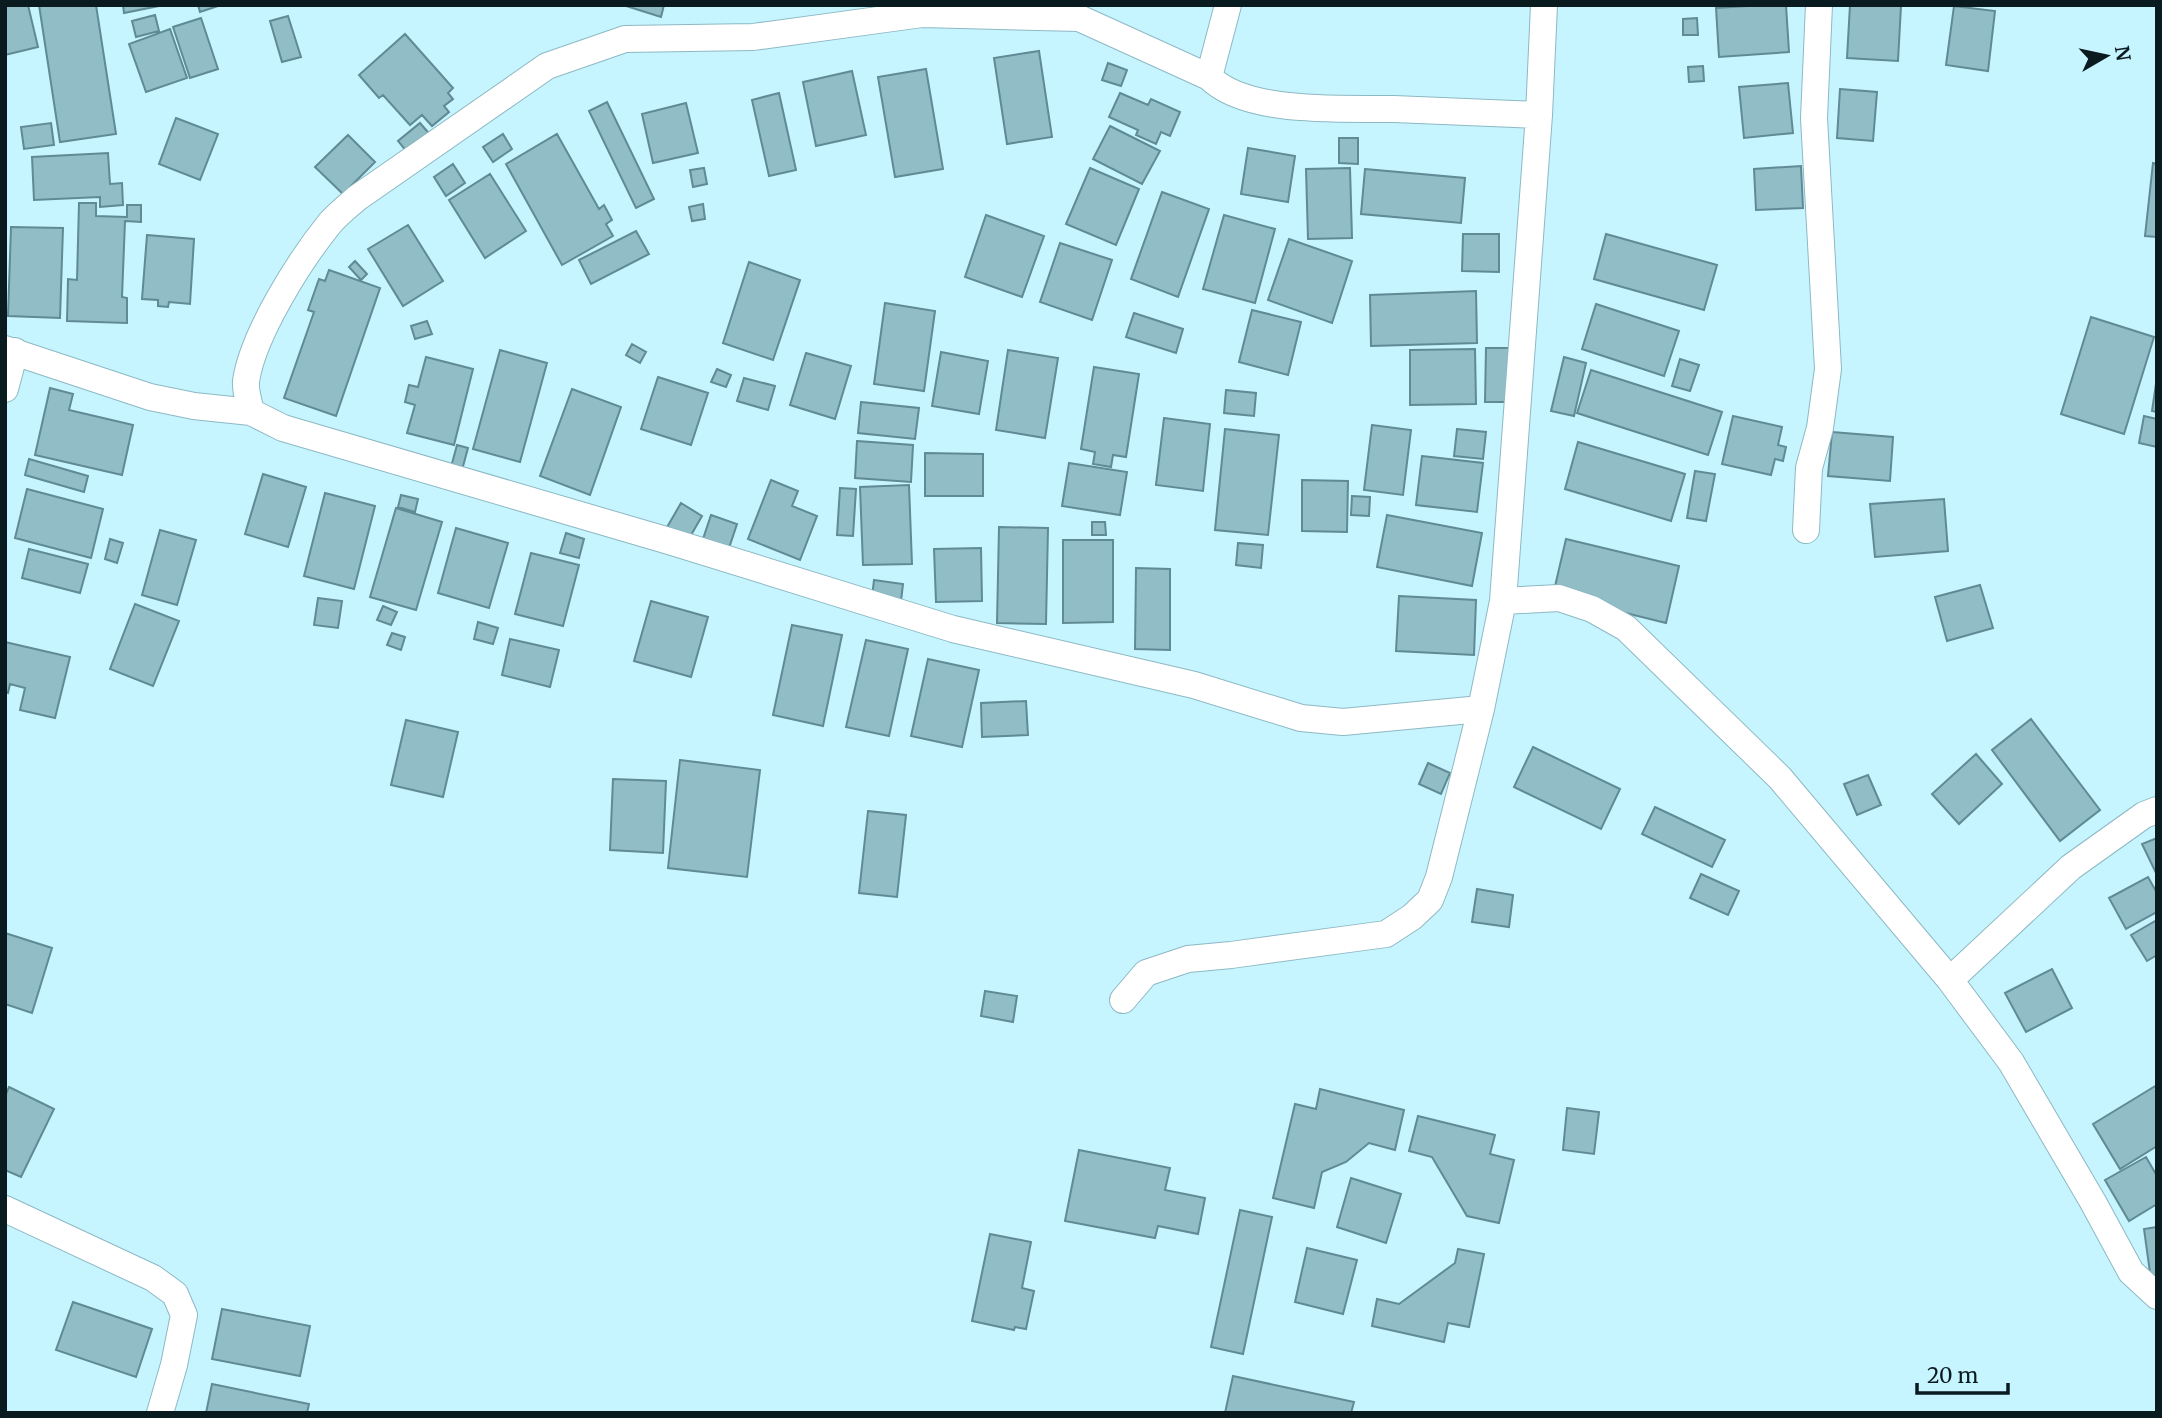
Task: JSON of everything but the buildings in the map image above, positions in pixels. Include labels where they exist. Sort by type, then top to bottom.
[{"type":"street","points":[[1209,77],[1228,5]]},
{"type":"street","points":[[1123,1000],[1146,973],[1188,958],[1231,955],[1386,934],[1412,917],[1430,900],[1439,877],[1481,709],[1503,601],[1539,115],[1544,5]]},
{"type":"street","points":[[1806,530],[1809,468],[1820,428],[1828,369],[1814,118],[1819,5]]},
{"type":"street","points":[[251,412],[246,384],[251,358],[307,253],[332,221],[357,198],[547,66],[625,39],[754,37],[922,14],[1079,18],[1209,77],[1219,87],[1262,102],[1318,109],[1539,115]]},
{"type":"street","points":[[5,389],[10,350],[150,397],[194,406],[251,412],[282,428],[668,541],[953,629],[1194,685],[1301,718],[1343,722],[1481,709]]},
{"type":"street","points":[[194,406],[246,384]]},
{"type":"street","points":[[1503,601],[1559,598],[1591,609],[1626,628],[1780,778],[1950,980],[2011,1062],[2131,1272],[2157,1296]]},
{"type":"street","points":[[1950,980],[2071,867],[2144,815],[2157,810]]},
{"type":"street","points":[[5,1209],[153,1278],[175,1294],[184,1315],[174,1365],[160,1413]]}]
